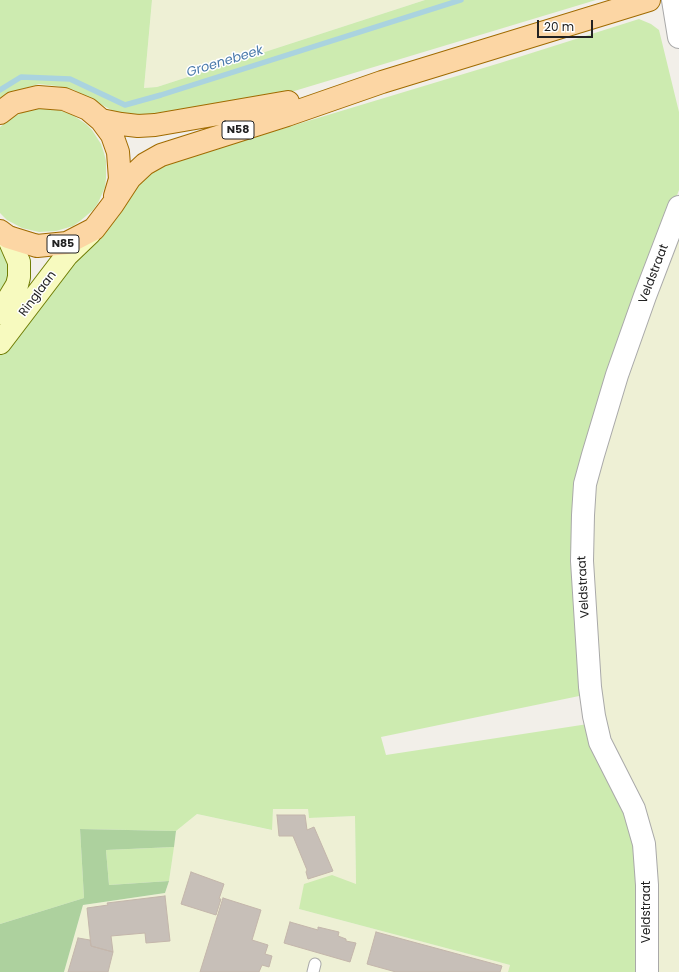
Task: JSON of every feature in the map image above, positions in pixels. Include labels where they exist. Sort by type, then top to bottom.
[{"type":"main road","name":"N58","points":[[113,204],[137,170],[161,155],[287,115],[382,82],[649,0]]},
{"type":"main road","name":"N58","points":[[101,120],[126,125],[155,125],[281,104],[382,82]]},
{"type":"main road","name":"N85","points":[[0,113],[14,103],[38,97],[64,99],[88,109],[101,120],[112,135],[118,152],[120,178],[113,204],[94,229],[67,244],[37,246],[4,234]]},
{"type":"main road","name":"Ringlaan","points":[[0,343],[67,255],[94,229]]},
{"type":"main road","name":"Ringlaan","points":[[0,313],[17,285],[19,277],[19,262],[4,234]]},
{"type":"street","points":[[673,0],[679,37]]},
{"type":"street","name":"Veldstraat","points":[[647,972],[647,885],[644,844],[634,809],[600,742],[594,716],[590,687],[582,561],[582,515],[586,484],[593,455],[615,382],[645,296],[679,207]]},
{"type":"green space","points":[[0,0],[152,0],[144,88],[157,87],[425,0],[596,0],[291,92],[146,118],[117,113],[74,90],[57,86],[39,84],[0,98]]},
{"type":"green space","points":[[152,0],[425,0],[157,87],[144,88]]},
{"type":"green space","points":[[639,19],[651,24],[659,30],[679,112],[679,190],[649,269],[585,460],[584,695],[381,737],[386,755],[588,724],[618,788],[634,838],[644,972],[508,972],[510,965],[299,909],[304,884],[332,875],[356,884],[355,816],[309,818],[308,809],[273,809],[272,830],[197,814],[176,831],[80,829],[84,898],[0,924],[0,354],[77,254],[101,236],[118,217],[129,195],[141,179],[159,166],[500,63]]},
{"type":"green space","points":[[46,108],[71,114],[92,130],[101,144],[104,153],[106,161],[106,178],[105,187],[98,203],[93,210],[80,221],[73,226],[56,231],[39,232],[22,228],[7,220],[0,213],[0,127],[21,113],[29,110]]},
{"type":"green space","points":[[679,233],[679,972],[656,972],[609,736],[601,708],[590,583],[592,509],[604,446],[637,345]]},
{"type":"green space","points":[[0,247],[4,251],[11,272],[0,301]]},
{"type":"green space","points":[[273,809],[308,809],[309,818],[355,816],[356,884],[299,909],[510,965],[508,972],[64,972],[83,905],[165,893],[169,881],[176,831],[197,814],[271,830]]},
{"type":"green space","points":[[80,829],[176,831],[174,847],[106,850],[109,885],[169,881],[165,893],[83,905],[64,972],[0,972],[0,924],[84,898]]},
{"type":"green space","points":[[174,847],[169,881],[109,885],[106,850]]},
{"type":"building","points":[[277,815],[305,815],[307,830],[314,827],[333,871],[308,879],[306,872],[307,870],[293,836],[279,836]]},
{"type":"building","points":[[191,872],[224,884],[216,915],[181,904]]},
{"type":"building","points":[[165,896],[170,941],[146,943],[145,933],[111,936],[113,952],[91,946],[87,908],[108,905],[107,903]]},
{"type":"building","points":[[223,898],[261,910],[252,940],[268,945],[265,954],[272,956],[269,967],[262,965],[259,972],[200,972]]},
{"type":"building","points":[[290,922],[318,930],[318,927],[339,932],[338,936],[346,939],[346,941],[356,943],[350,962],[284,943]]},
{"type":"building","points":[[376,932],[502,966],[500,972],[396,972],[367,964]]},
{"type":"building","points":[[78,938],[90,940],[91,946],[113,952],[108,972],[68,972]]},
{"type":"waterway","name":"Groenebeek","points":[[0,90],[21,77],[70,79],[125,105],[461,0]]}]
